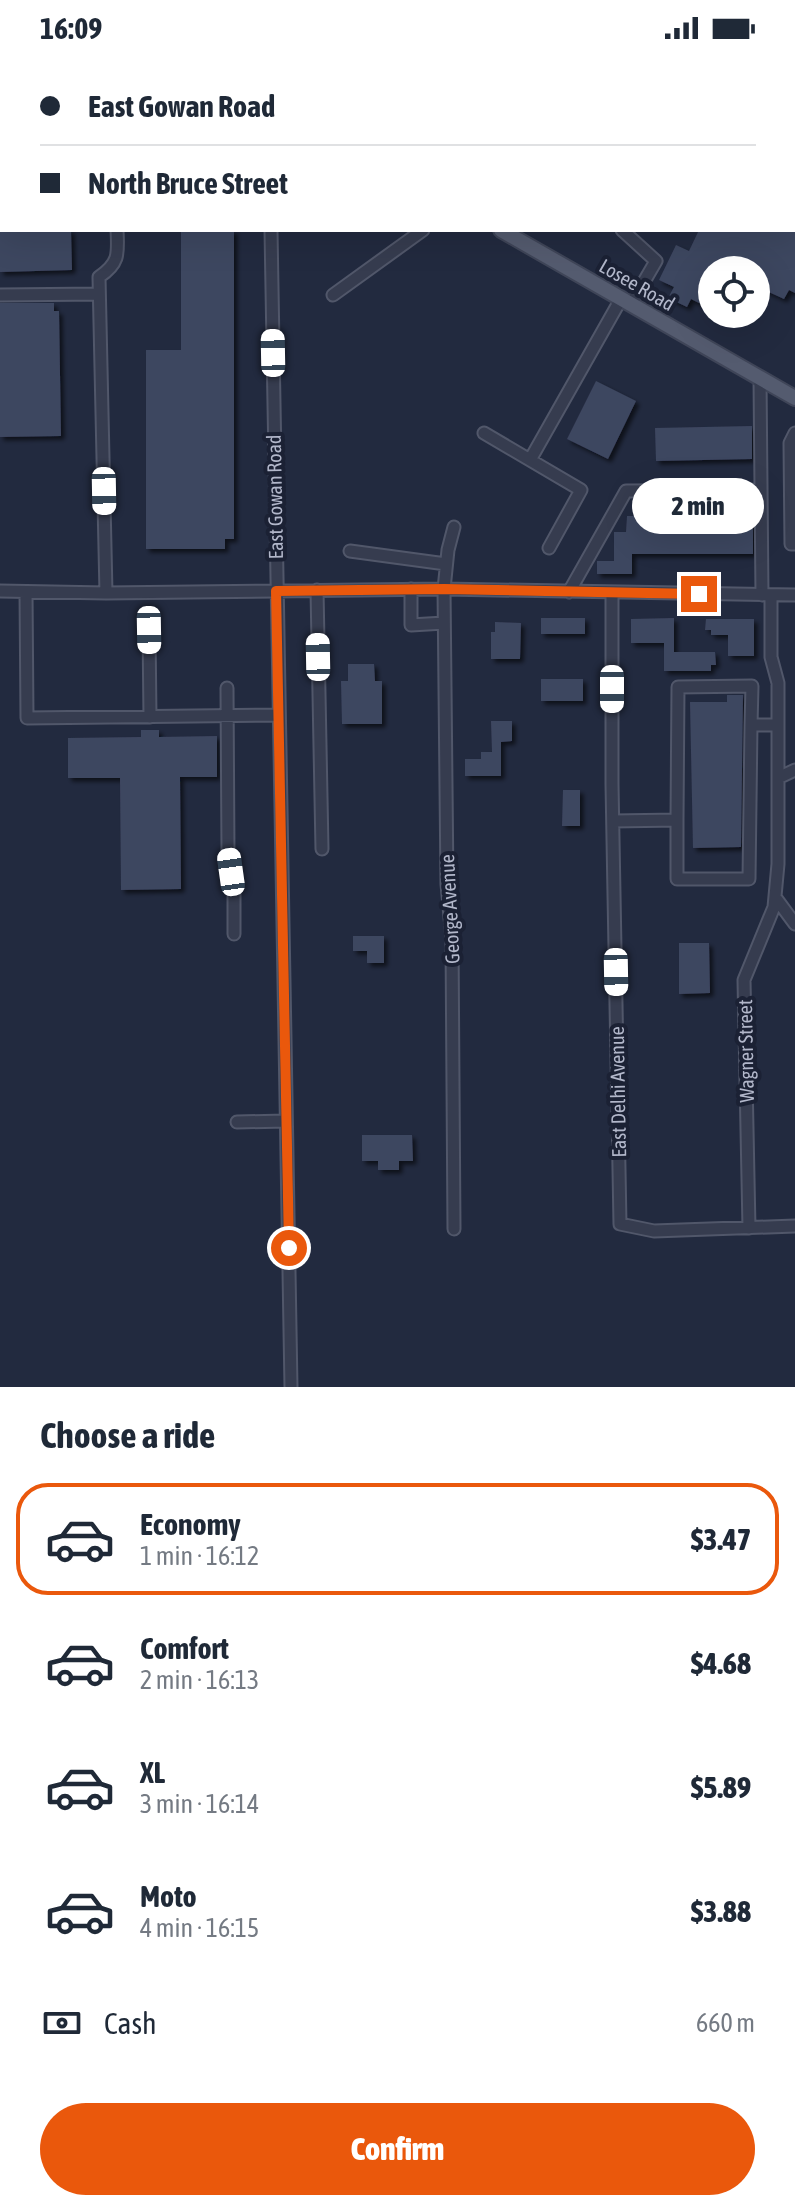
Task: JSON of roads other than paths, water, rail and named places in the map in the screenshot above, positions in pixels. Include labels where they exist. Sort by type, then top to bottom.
[{"type":"main road","name":"Losee Road","points":[[504,232],[795,398]]},
{"type":"street","points":[[106,593],[99,277],[111,269],[118,255],[117,232]]},
{"type":"street","name":"East Gowan Road","points":[[271,232],[291,1387]]},
{"type":"street","points":[[333,295],[420,232]]},
{"type":"street","points":[[530,460],[626,302],[656,261],[627,232]]},
{"type":"street","points":[[0,295],[99,294]]},
{"type":"street","name":"Wagner Street","points":[[749,1228],[744,980],[774,907],[778,864],[778,683],[771,657],[766,595],[760,378]]},
{"type":"street","points":[[484,433],[581,490],[549,548]]},
{"type":"street","points":[[795,433],[790,443],[791,544],[795,544]]},
{"type":"street","points":[[569,592],[626,491],[761,490]]},
{"type":"street","name":"George Avenue","points":[[454,527],[444,589],[447,884],[452,939],[454,1229]]},
{"type":"street","points":[[350,551],[446,564]]},
{"type":"street","points":[[411,589],[411,625],[444,623]]},
{"type":"street","points":[[0,591],[106,593],[444,589],[795,595]]},
{"type":"street","points":[[317,590],[322,849]]},
{"type":"street","points":[[26,592],[27,718],[279,715]]},
{"type":"street","name":"East Delhi Avenue","points":[[612,593],[620,1224],[654,1231],[795,1226]]},
{"type":"street","points":[[149,630],[150,717]]},
{"type":"street","points":[[752,686],[749,879],[677,879],[677,820],[678,687],[752,686]]},
{"type":"street","points":[[227,688],[228,853],[234,891],[234,934]]},
{"type":"street","points":[[751,725],[778,725]]},
{"type":"street","points":[[778,778],[795,770]]},
{"type":"street","points":[[778,778],[795,782]]},
{"type":"street","points":[[613,821],[677,820]]},
{"type":"street","points":[[775,897],[795,924]]},
{"type":"street","points":[[237,1122],[286,1121]]}]
